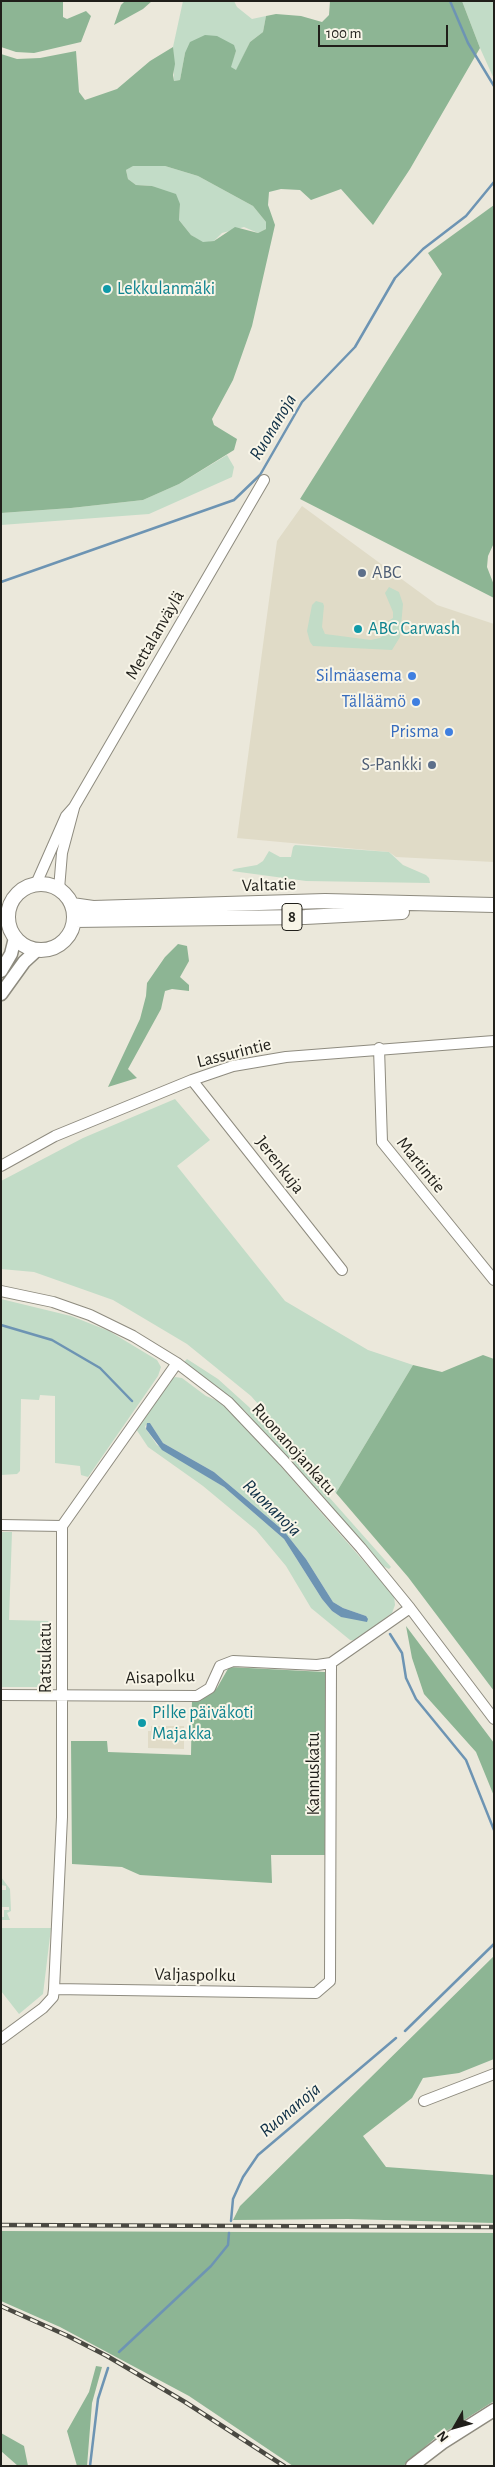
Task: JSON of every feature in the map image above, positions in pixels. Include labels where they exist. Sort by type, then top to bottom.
[{"type":"highway","points":[[1,898],[15,895],[36,884],[50,884],[59,889],[72,905],[74,920],[68,937],[59,945],[49,950],[37,950],[26,947],[15,938],[5,921],[15,895]]},
{"type":"highway","name":"Valtatie","points":[[72,905],[93,908],[325,901],[468,906]]},
{"type":"highway","name":"Valtatie","points":[[74,920],[305,917],[494,905]]},
{"type":"main road","points":[[1,971],[12,954],[15,938]]},
{"type":"main road","points":[[1,994],[24,962],[37,950]]},
{"type":"main road","points":[[412,2466],[442,2443],[494,2410]]},
{"type":"street","name":"Mettalanväylä","points":[[36,884],[66,816],[74,807],[264,480]]},
{"type":"street","name":"Mettalanväylä","points":[[59,889],[60,868],[74,807]]},
{"type":"street","name":"Lassurintie","points":[[1,1166],[55,1136],[192,1080],[233,1066],[268,1059],[379,1048],[494,1041]]},
{"type":"street","name":"Martintie","points":[[379,1048],[382,1142],[494,1280]]},
{"type":"street","name":"Jerenkuja","points":[[192,1080],[342,1270]]},
{"type":"street","name":"Ruonanojankatu","points":[[1,1291],[53,1302],[90,1315],[134,1336],[177,1363],[228,1402],[335,1519],[410,1608],[494,1719]]},
{"type":"street","points":[[1,1525],[62,1526],[177,1363]]},
{"type":"street","name":"Ratsukatu","points":[[54,1989],[62,1851],[62,1526]]},
{"type":"street","points":[[331,1663],[410,1608]]},
{"type":"street","name":"Aisapolku","points":[[1,1694],[197,1696],[210,1688],[220,1666],[233,1661],[317,1665],[331,1663]]},
{"type":"street","name":"Kannuskatu","points":[[330,1981],[331,1663]]},
{"type":"street","name":"Valjaspolku","points":[[54,1989],[316,1993],[330,1981]]},
{"type":"street","points":[[1,2039],[43,2008],[53,1997],[54,1989]]},
{"type":"street","points":[[424,2101],[494,2074]]},
{"type":"shaded area","points":[[302,506],[437,605],[494,624],[494,862],[396,857],[389,852],[237,838],[277,541]]},
{"type":"shaded area","points":[[151,1726],[184,1726],[184,1749],[148,1748],[148,1731],[151,1731]]},
{"type":"green space","points":[[1,1],[63,1],[63,17],[67,19],[86,11],[91,16],[81,42],[34,53],[16,52],[1,47]]},
{"type":"green space","points":[[125,1],[152,1],[143,9],[114,25],[121,5]]},
{"type":"green space","points":[[183,1],[234,1],[237,7],[252,19],[266,16],[263,32],[250,42],[236,71],[230,67],[236,51],[185,53],[180,80],[174,81],[173,47]]},
{"type":"green space","points":[[330,1],[462,1],[480,48],[410,169],[373,225],[341,189],[311,200],[300,190],[281,189],[269,192],[268,205],[275,225],[252,326],[233,380],[212,419],[214,425],[237,439],[234,450],[179,484],[143,500],[1,513],[1,54],[17,59],[40,58],[76,51],[79,92],[85,100],[117,89],[150,61],[173,47],[174,81],[180,80],[185,53],[190,42],[205,35],[217,36],[234,45],[236,51],[231,67],[236,70],[250,42],[263,32],[266,16],[276,14],[301,16],[322,22],[329,15]],"holes":[[[133,166],[165,166],[198,176],[253,206],[266,222],[266,229],[258,233],[235,227],[214,241],[203,242],[191,235],[179,220],[180,204],[176,194],[152,186],[136,185],[128,179],[126,170]]]},
{"type":"green space","points":[[462,1],[494,1],[494,79],[480,48]]},
{"type":"green space","points":[[132,166],[165,166],[198,176],[253,206],[266,222],[266,229],[258,233],[244,227],[222,233],[214,241],[203,243],[191,235],[179,220],[180,204],[152,186],[136,185],[128,179],[126,170]]},
{"type":"green space","points":[[494,205],[494,543],[488,556],[487,567],[494,585],[494,598],[300,499],[442,274],[428,253]]},
{"type":"green space","points":[[227,455],[234,467],[232,477],[149,514],[1,525],[1,513],[143,500],[179,484]]},
{"type":"green space","points":[[389,587],[399,592],[403,604],[400,637],[392,650],[313,646],[310,642],[307,631],[312,605],[316,601],[323,603],[324,606],[322,627],[325,634],[371,640],[380,638],[384,635],[385,623],[393,618],[393,612],[385,593]]},
{"type":"green space","points":[[295,845],[389,852],[403,865],[426,875],[430,883],[306,881],[232,871],[257,865],[263,861],[269,851],[280,857],[291,857]]},
{"type":"green space","points":[[178,944],[187,946],[189,961],[180,977],[189,985],[189,991],[172,989],[165,991],[161,1009],[128,1069],[137,1078],[108,1087],[140,1019],[147,983],[165,957]]},
{"type":"green space","points":[[175,1099],[210,1140],[177,1166],[285,1301],[368,1350],[413,1365],[336,1493],[251,1396],[187,1344],[113,1300],[34,1272],[1,1269],[1,1181],[83,1138]]},
{"type":"green space","points":[[1,1299],[71,1316],[109,1331],[157,1360],[161,1367],[158,1376],[88,1477],[81,1475],[80,1466],[55,1463],[55,1396],[40,1395],[39,1400],[21,1399],[20,1471],[17,1474],[1,1475]]},
{"type":"green space","points":[[483,1355],[494,1359],[494,1691],[408,1577],[336,1493],[413,1365],[442,1372]]},
{"type":"green space","points":[[187,1359],[218,1379],[249,1407],[391,1567],[389,1569],[379,1564],[245,1411],[184,1362]]},
{"type":"green space","points":[[175,1377],[182,1378],[206,1396],[218,1401],[242,1422],[394,1596],[395,1605],[392,1613],[355,1641],[350,1640],[311,1608],[286,1566],[256,1530],[203,1486],[148,1447],[136,1429]],"holes":[[[150,1423],[163,1443],[214,1472],[284,1531],[306,1559],[333,1602],[343,1608],[366,1616],[341,1617],[332,1611],[322,1599],[284,1539],[224,1487],[157,1445],[145,1426]]]},
{"type":"green space","points":[[1,1532],[12,1532],[9,1620],[50,1621],[47,1687],[1,1687]]},
{"type":"green space","points":[[406,1626],[494,1743],[494,1796],[476,1752],[424,1694],[412,1658]]},
{"type":"green space","points":[[229,1667],[325,1672],[326,1855],[271,1855],[272,1883],[140,1875],[122,1867],[72,1864],[71,1741],[107,1741],[108,1752],[191,1755],[192,1699],[201,1699],[217,1688]]},
{"type":"green space","points":[[1,1877],[10,1889],[11,1911],[7,1913],[10,1920],[1,1920],[1,1917],[4,1917],[4,1910],[9,1910],[9,1907],[1,1907],[1,1890],[6,1890],[6,1886],[1,1885]]},
{"type":"green space","points":[[1,1928],[51,1928],[43,1994],[19,2014],[1,1991]]},
{"type":"green space","points":[[494,1956],[494,2059],[459,2073],[423,2078],[412,2098],[363,2136],[386,2167],[494,2175],[494,2223],[348,2219],[233,2220],[240,2206]]},
{"type":"green space","points":[[1,2231],[494,2233],[494,2401],[434,2439],[403,2466],[293,2466],[189,2396],[60,2327],[1,2301]]},
{"type":"green space","points":[[96,2366],[102,2367],[92,2403],[87,2466],[77,2466],[67,2431],[89,2392]]},
{"type":"green space","points":[[1,2433],[24,2446],[28,2466],[18,2466],[1,2451]]},
{"type":"water","points":[[147,1423],[150,1423],[163,1443],[214,1472],[284,1531],[306,1559],[333,1602],[343,1608],[366,1616],[367,1622],[341,1617],[332,1611],[322,1599],[284,1539],[224,1487],[162,1450],[146,1429]]},
{"type":"waterway","name":"Ruonanoja","points":[[450,1],[468,43],[494,86]]},
{"type":"waterway","name":"Ruonanoja","points":[[1,582],[234,500],[260,475],[302,402],[355,347],[395,278],[423,249],[466,216],[494,182]]},
{"type":"waterway","name":"Ruonanoja","points":[[1,1325],[52,1340],[100,1368],[132,1401]]},
{"type":"waterway","name":"Ruonanoja","points":[[390,1634],[402,1653],[406,1678],[416,1699],[466,1760],[494,1830]]},
{"type":"waterway","name":"Ruonanoja","points":[[405,2031],[494,1944]]},
{"type":"waterway","name":"Ruonanoja","points":[[231,2221],[233,2199],[243,2177],[258,2155],[396,2038]]},
{"type":"waterway","name":"Ruonanoja","points":[[119,2352],[211,2266],[228,2245],[229,2233]]},
{"type":"waterway","name":"Ruonanoja","points":[[90,2466],[98,2399],[108,2368]]},
{"type":"railway","points":[[1,2225],[494,2227]]},
{"type":"railway","points":[[1,2306],[107,2356],[185,2402],[284,2466]]},
{"type":"place","name":"Lekkulanmäki","points":[[107,289]]},
{"type":"place","name":"ABC","points":[[362,573]]},
{"type":"place","name":"ABC Carwash","points":[[358,629]]},
{"type":"place","name":"Silmäasema","points":[[412,676]]},
{"type":"place","name":"Tälläämö","points":[[416,702]]},
{"type":"place","name":"Prisma","points":[[449,732]]},
{"type":"place","name":"S-Pankki","points":[[432,765]]},
{"type":"place","name":"Pilke päiväkoti Majakka","points":[[142,1723]]}]
